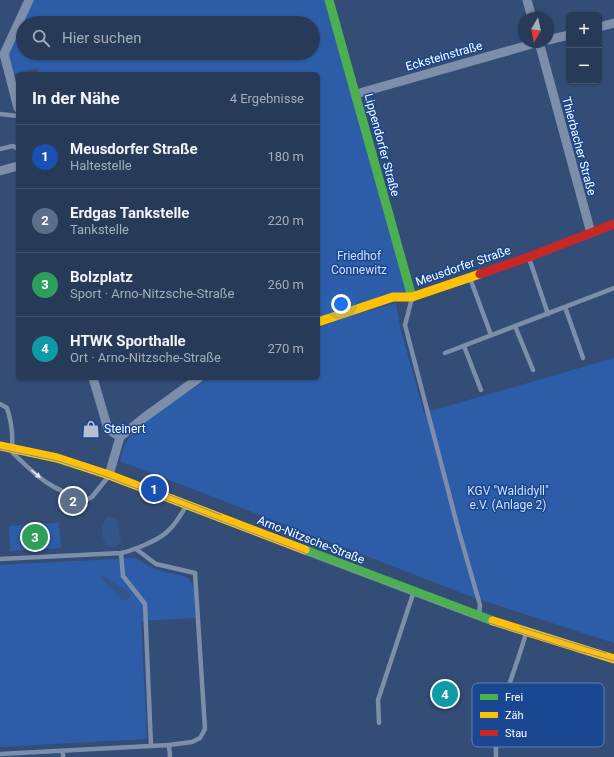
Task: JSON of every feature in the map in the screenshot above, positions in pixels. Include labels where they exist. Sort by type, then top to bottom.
[{"type":"main road","name":"Lippendorfer Straße","points":[[328,0],[356,94],[412,297]]},
{"type":"main road","name":"Meusdorfer Straße","points":[[320,321],[393,297],[412,297],[529,257],[614,224]]},
{"type":"main road","name":"Arno-Nitzsche-Straße","points":[[7,447],[57,458],[109,475],[479,617],[614,659]]},
{"type":"street","points":[[22,16],[29,0]]},
{"type":"street","points":[[527,0],[530,12]]},
{"type":"street","points":[[602,26],[614,23]]},
{"type":"street","points":[[16,28],[4,54],[16,100]]},
{"type":"street","points":[[554,38],[566,35]]},
{"type":"street","name":"Ecksteinstraße","points":[[356,94],[518,48]]},
{"type":"street","name":"Thierbacher Straße","points":[[541,48],[591,233]]},
{"type":"street","points":[[0,171],[16,167]]},
{"type":"street","points":[[95,380],[108,429],[120,438]]},
{"type":"street","points":[[109,475],[120,438],[188,382]]},
{"type":"lane","points":[[0,114],[16,116]]},
{"type":"lane","points":[[0,149],[13,146],[16,148]]},
{"type":"lane","points":[[529,257],[548,314]]},
{"type":"lane","points":[[470,277],[491,335]]},
{"type":"lane","points":[[445,353],[614,288]]},
{"type":"lane","points":[[412,297],[405,325],[459,532],[480,605],[479,617]]},
{"type":"lane","points":[[565,307],[583,358]]},
{"type":"lane","points":[[515,326],[533,370]]},
{"type":"lane","points":[[464,346],[481,390]]},
{"type":"lane","points":[[0,404],[7,408],[10,414],[12,429],[7,447],[34,473],[52,487],[67,495],[86,500],[92,497],[109,475]]},
{"type":"lane","points":[[0,559],[121,553],[136,549],[167,532],[180,517],[186,505]]},
{"type":"lane","points":[[0,754],[169,745],[192,742],[200,738],[205,729],[195,573],[156,564],[136,549]]},
{"type":"lane","points":[[121,553],[123,576],[145,604],[151,746]]},
{"type":"lane","points":[[379,723],[378,700],[414,592]]},
{"type":"lane","points":[[510,683],[526,632]]},
{"type":"lane","points":[[169,745],[170,757]]},
{"type":"lane","points":[[495,747],[496,757]]},
{"type":"lane","points":[[62,751],[63,757]]},
{"type":"green space","name":"Friedhof Connewitz","points":[[29,0],[329,0],[412,297],[320,321],[320,72],[38,72],[37,68],[16,72],[9,75],[4,54],[16,28],[16,60],[320,60],[320,16],[22,16]]},
{"type":"green space","name":"KGV \"Waldidyll\" e.V. (Anlage 2)","points":[[396,303],[400,327],[424,413],[614,358],[614,643],[475,598],[120,461],[123,450],[130,436],[142,423],[207,380],[320,380],[320,327],[346,317]]},
{"type":"green space","points":[[59,523],[61,548],[10,551],[9,526]]},
{"type":"green space","points":[[135,558],[157,570],[185,577],[192,584],[194,589],[195,618],[141,621],[147,739],[0,747],[0,565]]},
{"type":"shaded area","points":[[108,516],[117,520],[121,543],[115,547],[108,547],[102,535],[102,527]]},
{"type":"shaded area","points":[[104,576],[129,592],[131,595],[128,600],[124,601],[101,578]]},
{"type":"tram line","points":[[0,449],[58,461],[104,476],[477,619],[614,661]]},
{"type":"tram line","points":[[144,485],[221,515]]},
{"type":"tram line","points":[[520,627],[606,653]]},
{"type":"traffic: fast","points":[[329,0],[412,297]]},
{"type":"traffic: fast","points":[[305,550],[493,621]]},
{"type":"traffic: slow","points":[[320,321],[393,297],[412,297],[480,274]]},
{"type":"traffic: slow","points":[[0,446],[57,458],[109,475],[305,550]]},
{"type":"traffic: slow","points":[[493,621],[614,659]]},
{"type":"traffic: jam","points":[[480,274],[529,257],[614,224]]},
{"type":"place","name":"Steinert","points":[[91,429]]},
{"type":"place","name":"Meusdorfer Straße","points":[[154,489]]},
{"type":"place","name":"Erdgas Tankstelle","points":[[73,501]]},
{"type":"place","name":"Bolzplatz","points":[[35,537]]},
{"type":"place","name":"HTWK Sporthalle","points":[[445,694]]}]
